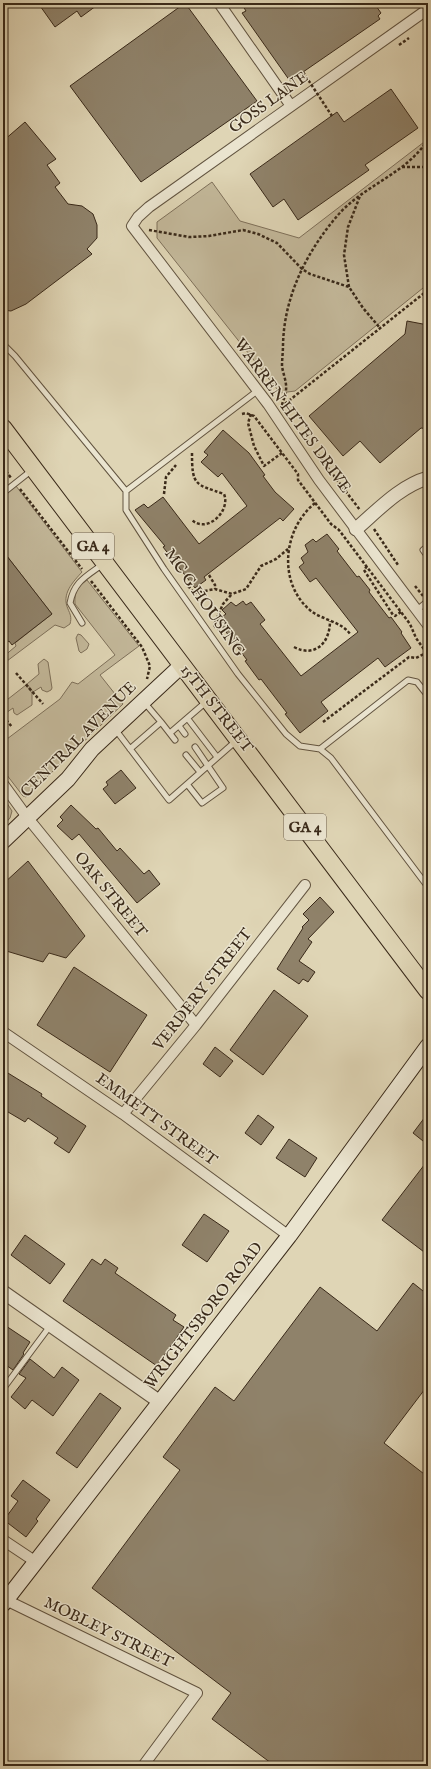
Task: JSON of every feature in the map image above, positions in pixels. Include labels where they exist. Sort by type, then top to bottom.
[{"type":"main road","name":"15TH STREET","points":[[3,428],[170,647],[181,666],[428,990]]},
{"type":"main road","name":"CENTRAL AVENUE","points":[[3,841],[68,779],[92,749],[181,666]]},
{"type":"main road","name":"WRIGHTSBORO ROAD","points":[[4,1602],[289,1236],[428,1046]]},
{"type":"street","points":[[219,3],[291,106]]},
{"type":"street","name":"GOSS LANE","points":[[132,226],[138,217],[149,207],[428,9]]},
{"type":"street","name":"WARREN HITES DRIVE","points":[[132,226],[288,432],[319,480],[424,617]]},
{"type":"street","points":[[356,529],[400,491],[417,481],[428,478]]},
{"type":"street","name":"OAK STREET","points":[[3,784],[27,817],[196,1025]]},
{"type":"street","name":"VERDERY STREET","points":[[123,1114],[196,1025],[305,885]]},
{"type":"street","name":"EMMETT STREET","points":[[3,1032],[123,1114],[289,1236]]},
{"type":"street","points":[[3,1292],[160,1402]]},
{"type":"street","points":[[3,1540],[36,1562]]},
{"type":"street","name":"MOBLEY STREET","points":[[4,1602],[197,1693],[143,1766]]},
{"type":"lane","points":[[3,344],[15,356],[126,491],[257,391]]},
{"type":"lane","points":[[3,492],[34,468]]},
{"type":"lane","name":"MC G HOUSING","points":[[126,491],[126,510],[164,569],[238,674],[286,734],[300,746],[320,750]]},
{"type":"lane","points":[[428,546],[423,550],[428,557]]},
{"type":"lane","points":[[82,623],[70,603],[72,592],[80,580],[106,562]]},
{"type":"lane","points":[[424,617],[428,602]]},
{"type":"lane","points":[[428,696],[417,682],[408,680],[320,750],[331,758],[428,887]]},
{"type":"lane","points":[[170,733],[188,719],[208,700]]},
{"type":"lane","points":[[143,701],[175,740]]},
{"type":"lane","points":[[188,719],[217,757]]},
{"type":"lane","points":[[130,749],[161,722]]},
{"type":"lane","points":[[179,726],[185,734]]},
{"type":"lane","points":[[114,728],[169,800],[238,739]]},
{"type":"lane","points":[[187,784],[202,803],[223,788],[195,748]]},
{"type":"lane","points":[[186,754],[200,772]]},
{"type":"lane","points":[[3,1389],[50,1325]]},
{"type":"path","points":[[398,46],[410,37]]},
{"type":"path","points":[[303,72],[332,116]]},
{"type":"path","points":[[317,102],[323,98]]},
{"type":"path","points":[[281,407],[286,390],[282,366],[283,339],[288,304],[302,269],[320,238],[339,214],[361,194],[402,167],[422,149],[428,139]]},
{"type":"path","points":[[402,167],[428,167]]},
{"type":"path","points":[[361,194],[348,227],[344,255],[349,287],[363,308],[380,328]]},
{"type":"path","points":[[143,229],[189,237],[209,236],[243,230],[258,234],[278,243],[302,269],[310,274],[349,287]]},
{"type":"path","points":[[281,407],[428,290]]},
{"type":"path","points":[[277,402],[286,413]]},
{"type":"path","points":[[241,415],[246,413],[251,414],[282,453],[298,474],[298,480],[315,503],[331,524],[339,530],[410,624],[416,638],[427,654],[416,658],[410,657],[323,722]]},
{"type":"path","points":[[251,414],[248,423],[254,446],[264,466],[282,453]]},
{"type":"path","points":[[187,457],[198,448]]},
{"type":"path","points":[[314,450],[367,520],[399,566]]},
{"type":"path","points":[[192,453],[192,469],[196,482],[206,489],[224,494],[225,503],[220,516],[214,520],[200,524],[192,520]]},
{"type":"path","points":[[164,494],[166,477],[178,464]]},
{"type":"path","points":[[3,467],[142,647],[150,666],[145,686]]},
{"type":"path","points":[[315,503],[302,516],[295,527],[290,540],[288,564],[294,588],[311,611],[330,622],[347,629],[350,634]]},
{"type":"path","points":[[220,629],[214,625],[223,604],[232,594],[246,589],[261,566],[276,560],[289,549]]},
{"type":"path","points":[[367,566],[364,570],[393,615],[395,616],[401,612]]},
{"type":"path","points":[[209,575],[215,585],[215,589]]},
{"type":"path","points":[[185,581],[194,593],[215,589],[232,594]]},
{"type":"path","points":[[414,585],[428,602]]},
{"type":"path","points":[[294,647],[309,651],[319,647],[326,642],[330,622]]},
{"type":"path","points":[[16,673],[43,704]]},
{"type":"path","points":[[3,716],[12,727]]},
{"type":"shaded area","points":[[428,139],[428,284],[295,391],[280,393],[157,238],[157,222],[212,182],[240,221],[299,238]]},
{"type":"shaded area","points":[[16,486],[82,572],[67,593],[66,604],[71,619],[70,624],[64,628],[55,625],[3,664],[3,657],[16,646],[15,643],[52,614],[3,551],[3,496]]},
{"type":"shaded area","points":[[87,580],[139,646],[100,675],[123,704],[26,797],[23,796],[3,770],[3,742],[60,699],[72,682],[78,684],[115,655],[75,604],[77,590]]},
{"type":"shaded area","points":[[78,634],[81,635],[89,644],[87,649],[81,653],[79,651],[76,638]]},
{"type":"shaded area","points":[[44,659],[48,662],[52,688],[47,692],[42,690],[41,687],[33,692],[27,684],[39,674],[38,664]]},
{"type":"shaded area","points":[[26,685],[32,693],[32,705],[17,715],[14,713],[13,708],[3,715],[3,703]]},
{"type":"shaded area","points":[[3,797],[12,811],[10,818],[3,826]]},
{"type":"building","points":[[38,3],[100,3],[81,17],[77,11],[55,27]]},
{"type":"building","points":[[185,3],[257,101],[141,182],[70,86]]},
{"type":"building","points":[[241,3],[298,3],[301,7],[307,3],[374,3],[381,13],[378,16],[380,19],[290,81],[242,13],[246,11]]},
{"type":"building","points":[[391,89],[418,128],[365,165],[369,170],[298,220],[284,199],[273,207],[250,174],[337,112],[344,122]]},
{"type":"building","points":[[25,122],[56,159],[47,165],[60,183],[55,187],[68,204],[82,206],[93,214],[97,225],[97,238],[87,249],[92,254],[26,304],[11,311],[3,310],[3,141]]},
{"type":"building","points":[[407,321],[428,325],[428,429],[421,428],[380,463],[360,441],[343,456],[309,416],[405,334]]},
{"type":"building","points":[[223,430],[249,453],[275,492],[294,509],[283,521],[280,518],[204,577],[206,580],[195,588],[163,547],[165,546],[135,510],[144,504],[148,508],[163,497],[199,544],[247,506],[222,473],[218,477],[201,462],[208,455],[204,452]]},
{"type":"building","points":[[327,534],[339,549],[337,551],[357,577],[359,576],[370,590],[369,592],[389,618],[391,617],[411,648],[385,667],[378,658],[321,702],[328,711],[300,733],[285,714],[287,713],[245,661],[247,660],[217,620],[226,614],[222,610],[231,602],[236,606],[243,601],[246,605],[251,602],[265,620],[260,624],[301,676],[358,632],[316,578],[310,582],[299,567],[304,563],[301,558],[308,552],[305,545],[313,539],[316,542]]},
{"type":"building","points":[[3,551],[52,614],[12,645],[9,641],[3,645]]},
{"type":"building","points":[[121,770],[136,788],[115,804],[103,789],[108,785],[106,782]]},
{"type":"building","points":[[71,805],[96,829],[98,828],[117,851],[120,848],[144,874],[149,870],[160,884],[137,903],[79,834],[72,840],[57,826],[63,820],[60,817]]},
{"type":"building","points":[[28,861],[85,936],[66,958],[49,953],[43,962],[3,950],[3,884]]},
{"type":"building","points":[[320,897],[334,912],[308,939],[312,942],[299,961],[315,972],[308,982],[303,979],[299,984],[277,969],[303,928],[302,927],[309,920],[303,914]]},
{"type":"building","points":[[74,967],[147,1015],[110,1072],[37,1025]]},
{"type":"building","points":[[274,990],[308,1016],[263,1075],[230,1050]]},
{"type":"building","points":[[215,1047],[233,1061],[220,1077],[203,1064]]},
{"type":"building","points":[[3,1070],[42,1094],[41,1096],[86,1126],[69,1153],[54,1143],[58,1138],[28,1118],[25,1122],[3,1109]]},
{"type":"building","points":[[428,1113],[428,1145],[413,1133]]},
{"type":"building","points":[[258,1115],[274,1127],[261,1145],[245,1133]]},
{"type":"building","points":[[289,1139],[317,1158],[305,1177],[276,1158]]},
{"type":"building","points":[[428,1160],[428,1255],[382,1220]]},
{"type":"building","points":[[204,1214],[229,1231],[207,1262],[182,1245]]},
{"type":"building","points":[[25,1235],[65,1264],[50,1284],[11,1255]]},
{"type":"building","points":[[92,1259],[101,1265],[105,1259],[118,1268],[115,1273],[176,1315],[173,1320],[184,1327],[157,1366],[63,1301]]},
{"type":"building","points":[[413,1283],[428,1295],[428,1385],[384,1443],[428,1477],[428,1756],[421,1766],[275,1766],[212,1719],[231,1693],[92,1588],[180,1470],[163,1457],[215,1387],[234,1401],[320,1287],[377,1331]]},
{"type":"building","points":[[3,1324],[30,1342],[13,1370],[3,1363]]},
{"type":"building","points":[[30,1359],[54,1378],[62,1367],[79,1380],[53,1416],[32,1400],[25,1409],[11,1397],[26,1378],[19,1374]]},
{"type":"building","points":[[100,1393],[121,1408],[77,1468],[56,1453]]},
{"type":"building","points":[[23,1480],[50,1500],[36,1519],[38,1521],[26,1537],[4,1520],[18,1501],[11,1496]]}]
